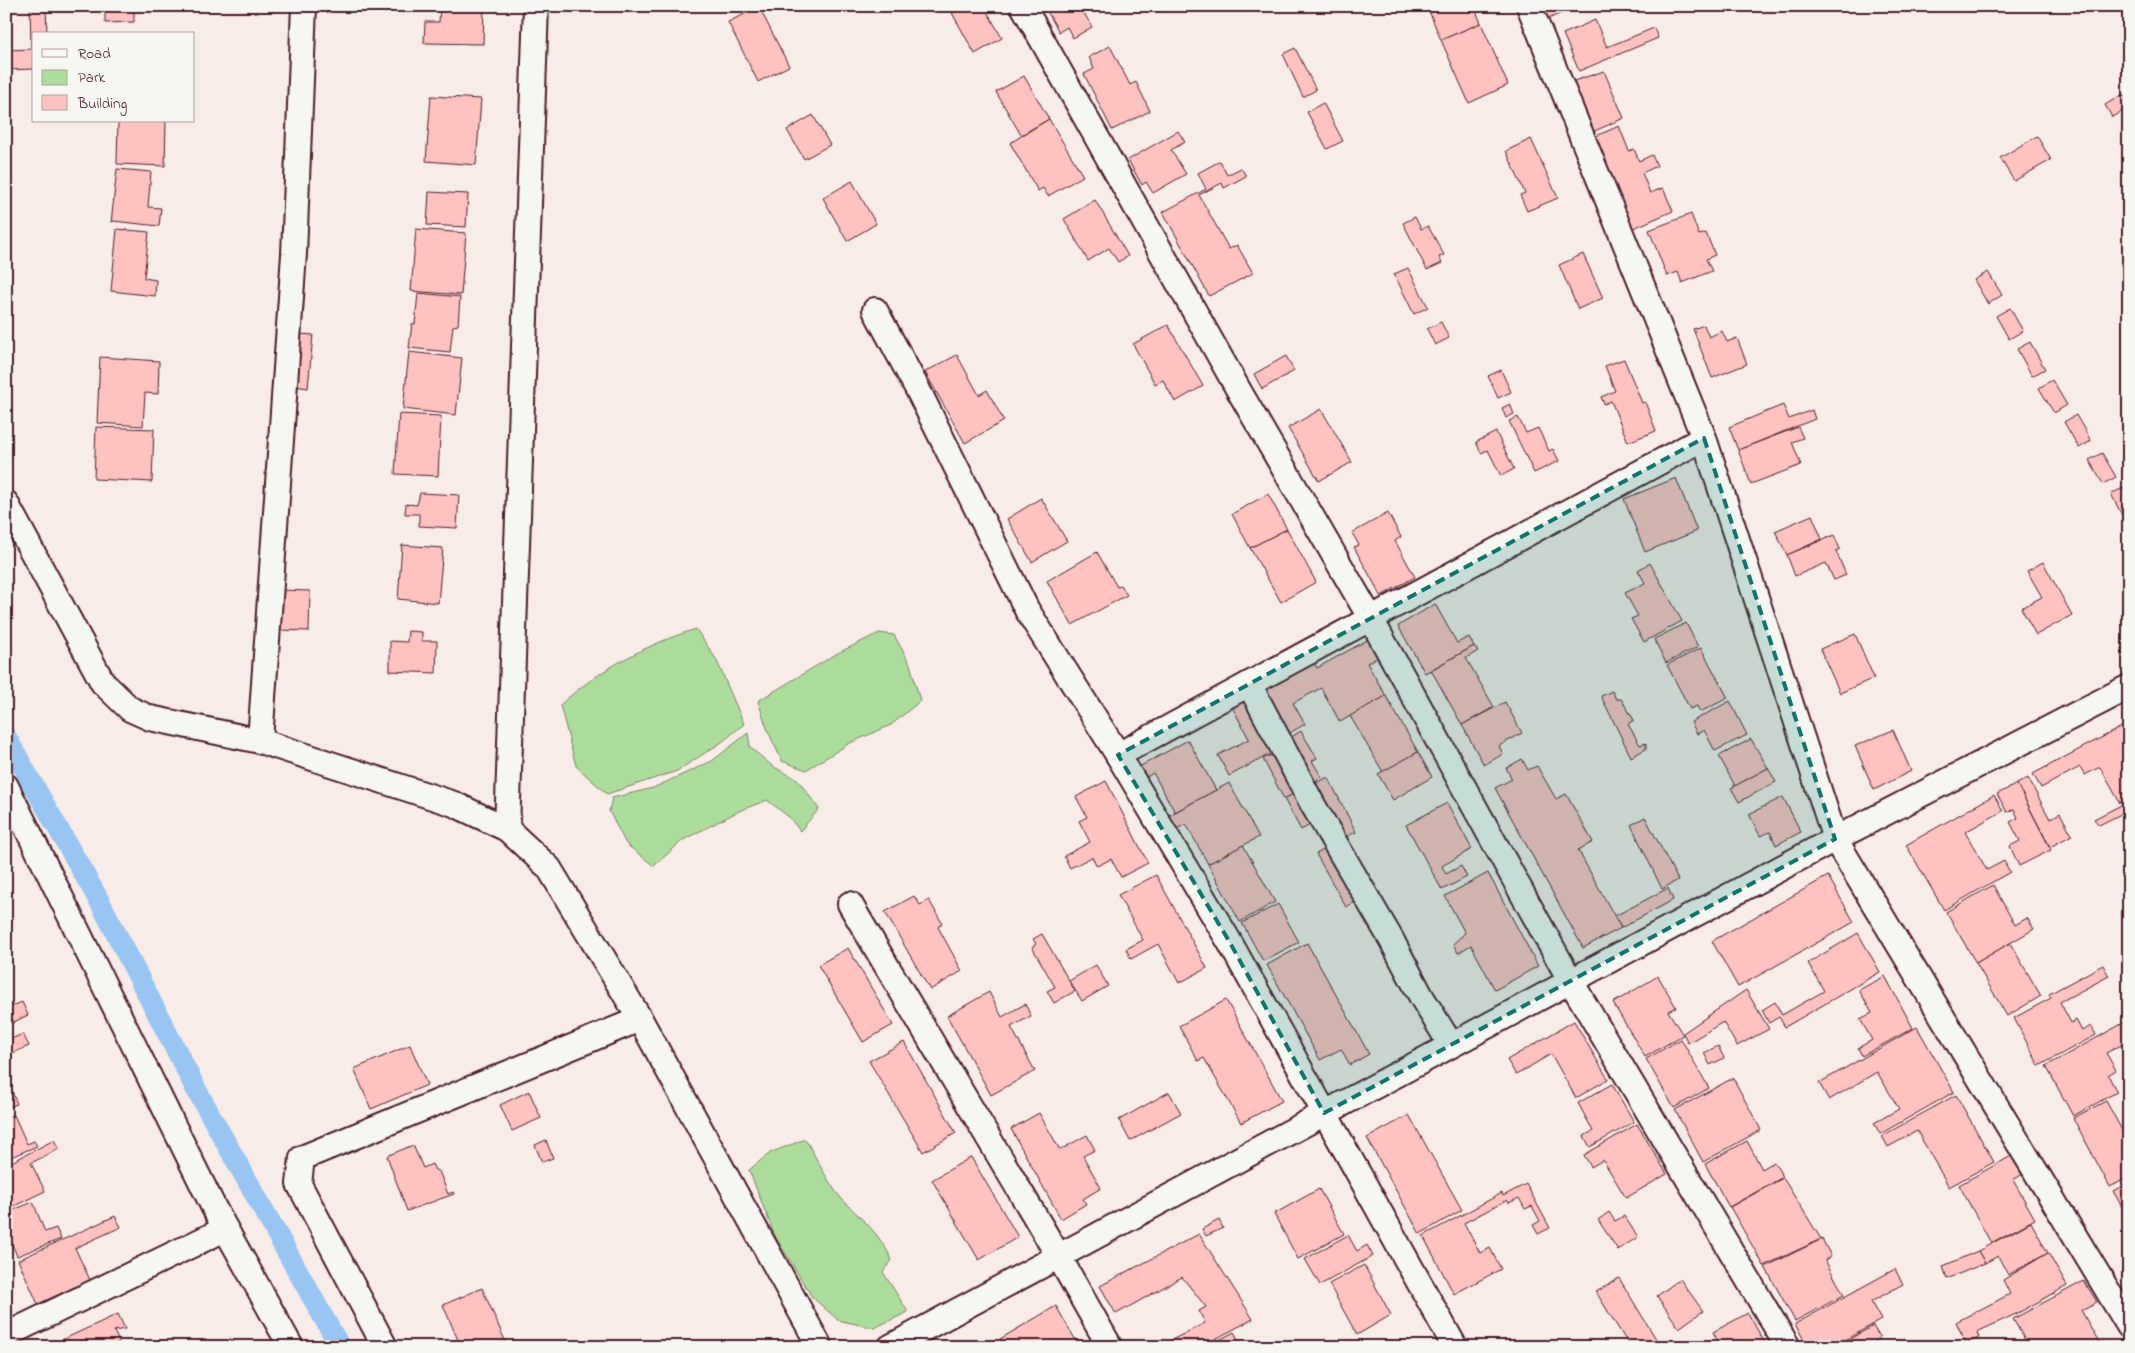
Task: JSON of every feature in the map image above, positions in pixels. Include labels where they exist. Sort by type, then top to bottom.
[{"type":"street","points":[[260,741],[294,254],[304,6]]},
{"type":"street","points":[[507,829],[536,6]]},
{"type":"street","points":[[1023,6],[1238,389],[1371,619],[1570,980],[1788,1347]]},
{"type":"street","points":[[1528,6],[1704,438],[1835,840],[2129,1326]]},
{"type":"street","points":[[875,310],[917,388],[1027,610],[1118,755],[1229,941],[1455,1347]]},
{"type":"street","points":[[1118,755],[1704,438]]},
{"type":"street","points":[[6,502],[103,683],[130,709],[150,718],[260,741],[454,804],[507,829],[549,868],[640,1019],[820,1347]]},
{"type":"street","points":[[1250,684],[1313,805],[1391,939],[1421,996],[1451,1045]]},
{"type":"street","points":[[890,1347],[1570,980],[2129,687]]},
{"type":"street","points":[[6,786],[225,1228],[292,1347]]},
{"type":"street","points":[[850,904],[1059,1257],[1110,1347]]},
{"type":"street","points":[[385,1347],[300,1184],[302,1158],[640,1019]]},
{"type":"street","points":[[6,1335],[225,1228]]},
{"type":"highlighted area","points":[[1704,438],[1835,839],[1324,1113],[1229,941],[1118,755]]},
{"type":"green space","points":[[696,629],[716,659],[744,724],[722,742],[677,771],[607,794],[576,766],[560,705],[590,680],[641,650]]},
{"type":"green space","points":[[879,633],[894,635],[910,664],[920,701],[891,725],[850,743],[806,770],[782,761],[768,731],[758,701],[836,654]]},
{"type":"green space","points":[[748,733],[750,747],[772,766],[797,779],[819,809],[800,831],[789,817],[767,800],[739,811],[683,840],[654,866],[626,844],[609,811],[612,798],[653,788],[712,761]]},
{"type":"green space","points":[[805,1139],[836,1192],[869,1226],[887,1250],[892,1260],[883,1272],[908,1312],[874,1328],[838,1320],[812,1297],[775,1236],[749,1170],[770,1153]]},
{"type":"building","points":[[30,6],[46,6],[47,32],[32,32],[32,69],[6,70],[6,50],[31,49]]},
{"type":"building","points":[[105,6],[134,6],[134,22],[105,23]]},
{"type":"building","points":[[440,6],[484,6],[483,44],[424,43],[425,22],[439,22]]},
{"type":"building","points":[[965,6],[984,6],[1002,38],[975,54],[952,13]]},
{"type":"building","points":[[1044,6],[1080,6],[1092,27],[1073,38],[1067,27],[1059,32]]},
{"type":"building","points":[[1427,6],[1474,6],[1481,23],[1441,40]]},
{"type":"building","points":[[1534,6],[1578,6],[1541,22]]},
{"type":"building","points":[[759,7],[789,66],[758,82],[728,22]]},
{"type":"building","points":[[1595,20],[1607,47],[1654,28],[1658,38],[1579,71],[1563,34]]},
{"type":"building","points":[[1481,23],[1508,85],[1469,103],[1441,40]]},
{"type":"building","points":[[1110,46],[1130,85],[1136,82],[1150,111],[1112,130],[1084,74],[1094,69],[1089,57]]},
{"type":"building","points":[[1295,48],[1316,90],[1303,97],[1283,54]]},
{"type":"building","points":[[1604,71],[1624,118],[1590,133],[1571,82]]},
{"type":"building","points":[[1024,76],[1049,119],[1021,135],[996,92]]},
{"type":"building","points":[[2123,94],[2126,99],[2129,97],[2129,107],[2112,117],[2105,105]]},
{"type":"building","points":[[431,96],[481,99],[476,165],[426,161]]},
{"type":"building","points":[[1323,103],[1343,141],[1327,149],[1307,112]]},
{"type":"building","points":[[813,115],[830,145],[804,159],[787,130]]},
{"type":"building","points":[[1049,119],[1083,176],[1048,196],[1043,188],[1038,191],[1010,143]]},
{"type":"building","points":[[118,122],[166,122],[165,166],[117,164]]},
{"type":"building","points":[[1619,126],[1629,151],[1634,149],[1639,161],[1652,155],[1657,166],[1642,173],[1650,193],[1663,188],[1673,211],[1629,230],[1594,137]]},
{"type":"building","points":[[1178,131],[1185,142],[1171,150],[1186,174],[1153,193],[1146,182],[1142,185],[1128,160]]},
{"type":"building","points":[[2037,136],[2051,160],[2014,181],[2000,158]]},
{"type":"building","points":[[1531,139],[1558,198],[1527,211],[1520,195],[1525,193],[1506,151]]},
{"type":"building","points":[[1220,161],[1227,175],[1241,168],[1246,176],[1224,188],[1222,183],[1199,195],[1229,249],[1237,245],[1253,273],[1209,296],[1163,212],[1206,189],[1198,173]]},
{"type":"building","points":[[117,169],[151,172],[148,207],[161,208],[159,226],[113,221],[111,223]]},
{"type":"building","points":[[852,181],[876,224],[847,241],[823,198]]},
{"type":"building","points":[[429,192],[468,194],[466,227],[427,225]]},
{"type":"building","points":[[1095,200],[1128,256],[1118,262],[1109,248],[1088,261],[1064,219]]},
{"type":"building","points":[[1691,214],[1699,235],[1706,233],[1715,255],[1706,259],[1712,271],[1682,283],[1678,272],[1667,276],[1649,230]]},
{"type":"building","points":[[1415,217],[1421,229],[1428,226],[1444,255],[1439,257],[1442,263],[1427,270],[1403,223]]},
{"type":"building","points":[[117,229],[149,232],[144,278],[156,280],[155,296],[111,291]]},
{"type":"building","points":[[416,229],[466,233],[461,295],[411,291]]},
{"type":"building","points":[[1583,254],[1603,298],[1578,309],[1559,265]]},
{"type":"building","points":[[1408,268],[1428,307],[1414,314],[1394,274]]},
{"type":"building","points":[[1988,272],[2002,295],[1988,304],[1974,280]]},
{"type":"building","points":[[418,293],[460,297],[458,325],[453,326],[450,352],[409,348],[412,324],[415,324]]},
{"type":"building","points":[[2010,308],[2023,331],[2009,339],[1996,316]]},
{"type":"building","points":[[1441,322],[1449,338],[1435,345],[1427,329]]},
{"type":"building","points":[[1168,325],[1203,386],[1175,402],[1163,380],[1155,384],[1133,344]]},
{"type":"building","points":[[1704,325],[1709,337],[1722,331],[1727,342],[1737,338],[1747,364],[1712,378],[1693,329]]},
{"type":"building","points":[[300,334],[313,335],[308,388],[295,386]]},
{"type":"building","points":[[2030,342],[2045,369],[2032,376],[2017,349]]},
{"type":"building","points":[[409,352],[462,358],[456,415],[403,409]]},
{"type":"building","points":[[957,355],[979,395],[987,390],[1004,421],[965,443],[925,372]]},
{"type":"building","points":[[1286,356],[1294,371],[1262,389],[1254,374]]},
{"type":"building","points":[[100,357],[159,361],[158,394],[145,393],[143,426],[97,423]]},
{"type":"building","points":[[1624,359],[1642,403],[1645,402],[1656,431],[1628,442],[1611,401],[1604,404],[1601,397],[1615,391],[1605,366]]},
{"type":"building","points":[[1501,370],[1511,392],[1498,398],[1488,376]]},
{"type":"building","points":[[2052,380],[2067,405],[2054,413],[2039,388]]},
{"type":"building","points":[[1510,404],[1514,414],[1506,418],[1502,408]]},
{"type":"building","points":[[1783,405],[1789,419],[1812,410],[1815,419],[1738,450],[1729,427]]},
{"type":"building","points":[[1321,409],[1352,462],[1319,481],[1288,428]]},
{"type":"building","points":[[399,414],[441,416],[438,476],[395,474]]},
{"type":"building","points":[[2076,415],[2091,441],[2079,448],[2064,422]]},
{"type":"building","points":[[1518,417],[1526,433],[1538,428],[1549,451],[1553,449],[1559,461],[1534,473],[1509,421]]},
{"type":"building","points":[[96,427],[154,429],[152,482],[94,479]]},
{"type":"building","points":[[1798,427],[1803,438],[1792,442],[1801,465],[1751,484],[1738,450]]},
{"type":"building","points":[[1496,432],[1514,469],[1501,476],[1488,450],[1481,453],[1476,442]]},
{"type":"building","points":[[2102,453],[2116,477],[2103,484],[2089,460]]},
{"type":"building","points":[[1676,478],[1697,531],[1645,552],[1624,499]]},
{"type":"building","points":[[2123,488],[2129,497],[2129,517],[2124,519],[2111,494]]},
{"type":"building","points":[[420,493],[459,495],[457,528],[419,526],[419,514],[405,514],[406,504],[417,505]]},
{"type":"building","points":[[1268,494],[1287,529],[1250,548],[1232,514]]},
{"type":"building","points":[[1041,498],[1067,541],[1032,562],[1007,519]]},
{"type":"building","points":[[1388,513],[1401,537],[1395,541],[1415,577],[1381,596],[1354,547],[1359,545],[1352,533]]},
{"type":"building","points":[[1812,515],[1822,539],[1787,555],[1775,531]]},
{"type":"building","points":[[1287,529],[1316,582],[1281,602],[1250,548]]},
{"type":"building","points":[[1834,535],[1840,549],[1836,551],[1846,575],[1834,580],[1826,563],[1795,576],[1787,555]]},
{"type":"building","points":[[402,545],[443,548],[438,603],[398,599]]},
{"type":"building","points":[[1097,552],[1117,587],[1121,585],[1127,595],[1072,625],[1047,581]]},
{"type":"building","points":[[2043,562],[2072,615],[2036,635],[2021,608],[2042,597],[2027,571]]},
{"type":"building","points":[[1650,563],[1682,621],[1644,642],[1631,619],[1638,616],[1625,593],[1645,583],[1638,570]]},
{"type":"building","points":[[279,590],[310,591],[309,631],[278,630]]},
{"type":"building","points":[[1435,604],[1457,643],[1469,637],[1474,646],[1425,673],[1398,626]]},
{"type":"building","points":[[1686,623],[1698,647],[1666,663],[1654,639]]},
{"type":"building","points":[[408,631],[422,632],[422,641],[437,641],[436,673],[390,671],[390,641],[407,642]]},
{"type":"building","points":[[1855,634],[1874,678],[1840,693],[1820,649]]},
{"type":"building","points":[[1371,638],[1381,656],[1367,663],[1386,696],[1340,722],[1321,688],[1293,703],[1305,724],[1281,738],[1257,695],[1314,663],[1317,668]]},
{"type":"building","points":[[1474,646],[1478,651],[1466,658],[1494,707],[1462,725],[1431,670]]},
{"type":"building","points":[[1701,648],[1728,698],[1700,712],[1697,706],[1690,709],[1667,665]]},
{"type":"building","points":[[1612,691],[1616,699],[1621,699],[1634,720],[1628,724],[1640,745],[1646,743],[1646,749],[1631,757],[1601,696]]},
{"type":"building","points":[[1243,694],[1274,752],[1229,776],[1218,755],[1249,739],[1229,701]]},
{"type":"building","points":[[1386,696],[1418,752],[1383,772],[1350,716]]},
{"type":"building","points":[[1730,701],[1747,735],[1715,751],[1704,730],[1697,734],[1691,722]]},
{"type":"building","points":[[1505,702],[1522,733],[1499,746],[1503,754],[1484,765],[1462,725]]},
{"type":"building","points":[[2129,723],[2129,798],[2120,803],[2100,767],[2085,775],[2080,767],[2041,788],[2033,774]]},
{"type":"building","points":[[1893,730],[1911,771],[1874,790],[1855,746]]},
{"type":"building","points":[[1301,731],[1317,758],[1312,761],[1322,777],[1311,783],[1285,741]]},
{"type":"building","points":[[1751,739],[1768,768],[1735,786],[1719,756]]},
{"type":"building","points":[[1188,740],[1216,790],[1175,812],[1153,773],[1145,778],[1139,767]]},
{"type":"building","points":[[1418,752],[1432,777],[1393,800],[1378,774]]},
{"type":"building","points":[[1274,754],[1295,793],[1284,799],[1263,759]]},
{"type":"building","points":[[1522,759],[1528,770],[1537,766],[1556,799],[1566,794],[1593,842],[1578,850],[1621,928],[1583,948],[1495,788],[1512,779],[1506,768]]},
{"type":"building","points":[[1768,768],[1776,782],[1739,802],[1731,788]]},
{"type":"building","points":[[1328,777],[1356,832],[1342,839],[1314,784]]},
{"type":"building","points":[[2028,778],[2050,819],[2060,813],[2072,835],[2050,847],[2017,784]]},
{"type":"building","points":[[1106,781],[1148,863],[1121,877],[1111,859],[1097,866],[1092,857],[1070,868],[1064,856],[1090,842],[1079,821],[1087,817],[1076,797]]},
{"type":"building","points":[[1229,783],[1259,837],[1208,864],[1186,824],[1173,831],[1166,817]]},
{"type":"building","points":[[2017,784],[2051,850],[2019,866],[2010,846],[2020,841],[2010,822],[2018,818],[2014,809],[2007,812],[1997,794]]},
{"type":"building","points":[[1295,793],[1312,824],[1301,830],[1284,799]]},
{"type":"building","points":[[1994,795],[2003,811],[1965,832],[1987,870],[2004,861],[2010,872],[1944,910],[1906,845]]},
{"type":"building","points":[[1783,797],[1801,832],[1776,845],[1770,832],[1760,836],[1749,814]]},
{"type":"building","points":[[2129,801],[2129,826],[2123,813],[2099,825],[2094,819]]},
{"type":"building","points":[[1447,803],[1472,849],[1442,866],[1446,874],[1461,866],[1467,877],[1442,890],[1406,825]]},
{"type":"building","points":[[1645,817],[1678,880],[1662,889],[1631,825]]},
{"type":"building","points":[[1243,845],[1275,902],[1240,922],[1208,864]]},
{"type":"building","points":[[1327,848],[1357,901],[1346,907],[1316,854]]},
{"type":"building","points":[[1488,873],[1538,966],[1495,990],[1471,945],[1458,953],[1453,944],[1465,933],[1445,896]]},
{"type":"building","points":[[1156,875],[1207,968],[1179,983],[1158,944],[1131,959],[1126,949],[1143,940],[1118,895]]},
{"type":"building","points":[[1828,876],[1854,922],[1738,987],[1712,941]]},
{"type":"building","points":[[1993,885],[2015,925],[2027,918],[2034,929],[1976,963],[1946,912]]},
{"type":"building","points":[[1668,888],[1673,900],[1621,928],[1615,916]]},
{"type":"building","points":[[914,896],[920,905],[929,900],[942,923],[938,927],[962,971],[930,990],[885,912]]},
{"type":"building","points":[[1278,904],[1299,942],[1263,961],[1242,923]]},
{"type":"building","points":[[1858,933],[1880,972],[1785,1027],[1779,1017],[1769,1023],[1762,1010],[1775,1002],[1782,1015],[1824,991],[1808,963]]},
{"type":"building","points":[[1042,934],[1075,991],[1054,1003],[1047,991],[1055,987],[1032,947],[1036,944],[1033,939]]},
{"type":"building","points":[[1307,943],[1369,1054],[1350,1065],[1341,1049],[1320,1060],[1267,965]]},
{"type":"building","points":[[2010,943],[2041,996],[2007,1016],[1976,963]]},
{"type":"building","points":[[848,948],[893,1025],[863,1042],[818,965]]},
{"type":"building","points":[[1096,965],[1108,986],[1082,1001],[1069,981]]},
{"type":"building","points":[[2103,965],[2109,976],[2060,1002],[2071,1023],[2076,1020],[2082,1031],[2091,1026],[2096,1035],[2039,1066],[2014,1018],[2051,998],[2049,994]]},
{"type":"building","points":[[1658,976],[1676,1007],[1668,1011],[1683,1035],[1645,1057],[1613,1003]]},
{"type":"building","points":[[1885,976],[1913,1028],[1862,1056],[1858,1048],[1872,1040],[1860,1019],[1872,1013],[1859,990]]},
{"type":"building","points":[[1746,990],[1769,1029],[1737,1046],[1723,1022],[1688,1043],[1683,1033]]},
{"type":"building","points":[[989,992],[1002,1017],[1025,1004],[1031,1016],[1011,1027],[1035,1071],[991,1095],[947,1016]]},
{"type":"building","points":[[1226,1000],[1282,1101],[1241,1123],[1204,1058],[1198,1061],[1179,1026]]},
{"type":"building","points":[[22,1002],[28,1015],[6,1026],[6,1009]]},
{"type":"building","points":[[1574,1021],[1608,1079],[1576,1098],[1551,1054],[1516,1075],[1507,1060]]},
{"type":"building","points":[[2127,1021],[2129,1041],[2106,1053],[2116,1070],[2108,1075],[2117,1092],[2073,1116],[2046,1066]]},
{"type":"building","points":[[1917,1027],[1954,1092],[1880,1134],[1874,1123],[1899,1109],[1877,1072],[1829,1100],[1819,1083]]},
{"type":"building","points":[[23,1034],[29,1046],[6,1056],[6,1041]]},
{"type":"building","points":[[1681,1039],[1709,1088],[1674,1108],[1646,1059]]},
{"type":"building","points":[[904,1042],[956,1133],[923,1152],[869,1061]]},
{"type":"building","points":[[410,1045],[427,1085],[371,1109],[354,1069]]},
{"type":"building","points":[[1718,1046],[1724,1058],[1710,1065],[1704,1053]]},
{"type":"building","points":[[1733,1078],[1761,1130],[1703,1162],[1675,1110]]},
{"type":"building","points":[[1612,1084],[1634,1122],[1590,1147],[1584,1136],[1593,1131],[1578,1103]]},
{"type":"building","points":[[11,1089],[17,1104],[6,1108],[6,1091]]},
{"type":"building","points":[[529,1091],[541,1118],[512,1131],[500,1105]]},
{"type":"building","points":[[1169,1092],[1181,1113],[1130,1141],[1119,1120]]},
{"type":"building","points":[[1956,1095],[1994,1162],[1949,1187],[1917,1131],[1888,1147],[1882,1136]]},
{"type":"building","points":[[2106,1101],[2129,1143],[2129,1177],[2110,1187],[2073,1118]]},
{"type":"building","points":[[1039,1113],[1060,1150],[1087,1135],[1095,1150],[1083,1156],[1101,1188],[1083,1199],[1086,1204],[1061,1219],[1011,1129]]},
{"type":"building","points":[[14,1115],[27,1144],[34,1141],[37,1146],[6,1159],[6,1117]]},
{"type":"building","points":[[1409,1115],[1462,1210],[1420,1234],[1367,1138]]},
{"type":"building","points":[[1637,1124],[1667,1174],[1626,1198],[1603,1160],[1591,1167],[1584,1155]]},
{"type":"building","points":[[54,1140],[59,1149],[31,1163],[45,1191],[6,1210],[6,1165]]},
{"type":"building","points":[[546,1140],[553,1158],[542,1162],[535,1145]]},
{"type":"building","points":[[1747,1141],[1762,1169],[1774,1162],[1783,1177],[1729,1207],[1705,1164]]},
{"type":"building","points":[[413,1145],[423,1168],[432,1164],[435,1170],[439,1171],[448,1194],[453,1192],[454,1194],[407,1211],[387,1156]]},
{"type":"building","points":[[2015,1154],[2025,1173],[2013,1180],[2035,1219],[1991,1243],[1959,1185]]},
{"type":"building","points":[[971,1157],[1018,1237],[979,1260],[932,1180]]},
{"type":"building","points":[[1783,1178],[1821,1239],[1764,1266],[1730,1207]]},
{"type":"building","points":[[2129,1182],[2129,1219],[2113,1191]]},
{"type":"building","points":[[1526,1184],[1550,1228],[1538,1234],[1533,1225],[1540,1221],[1532,1206],[1525,1209],[1519,1198],[1509,1203],[1507,1200],[1464,1223],[1480,1253],[1490,1248],[1501,1269],[1454,1294],[1423,1236],[1502,1193],[1503,1196]]},
{"type":"building","points":[[1319,1189],[1344,1234],[1298,1259],[1274,1214]]},
{"type":"building","points":[[33,1202],[45,1232],[56,1228],[61,1239],[17,1256],[6,1230],[6,1213]]},
{"type":"building","points":[[1609,1212],[1615,1221],[1624,1216],[1638,1237],[1618,1250],[1598,1220]]},
{"type":"building","points":[[115,1216],[121,1227],[75,1248],[90,1280],[38,1304],[18,1260]]},
{"type":"building","points":[[1219,1220],[1223,1228],[1206,1236],[1202,1229]]},
{"type":"building","points":[[2031,1222],[2048,1253],[2008,1275],[1998,1256],[1985,1263],[1978,1251]]},
{"type":"building","points":[[1199,1234],[1253,1319],[1200,1347],[1158,1347],[1205,1323],[1199,1311],[1206,1307],[1182,1277],[1116,1314],[1100,1286]]},
{"type":"building","points":[[1348,1235],[1357,1251],[1367,1245],[1373,1256],[1320,1285],[1305,1259]]},
{"type":"building","points":[[1822,1239],[1831,1256],[1825,1260],[1844,1295],[1795,1321],[1765,1267]]},
{"type":"building","points":[[1978,1251],[1985,1263],[1947,1279],[1943,1266]]},
{"type":"building","points":[[2048,1253],[2067,1286],[2018,1313],[1977,1332],[1979,1338],[1966,1343],[1956,1322],[2010,1294],[2003,1280]]},
{"type":"building","points":[[1364,1265],[1391,1315],[1357,1335],[1329,1284]]},
{"type":"building","points":[[1895,1269],[1903,1284],[1871,1302],[1881,1320],[1832,1347],[1808,1347],[1795,1324]]},
{"type":"building","points":[[1619,1278],[1661,1347],[1630,1347],[1596,1292]]},
{"type":"building","points":[[1680,1279],[1703,1311],[1679,1328],[1657,1296]]},
{"type":"building","points":[[2084,1281],[2097,1302],[2081,1310],[2100,1344],[2095,1347],[2029,1347],[2013,1319]]},
{"type":"building","points":[[482,1288],[507,1345],[502,1347],[461,1347],[443,1305]]},
{"type":"building","points":[[1056,1306],[1079,1346],[1005,1347],[1000,1339]]},
{"type":"building","points":[[1748,1313],[1767,1347],[1721,1347],[1713,1332]]},
{"type":"building","points":[[118,1314],[125,1329],[114,1331],[119,1342],[111,1347],[52,1347],[51,1345]]},
{"type":"building","points":[[1873,1326],[1880,1338],[1875,1340],[1877,1344],[1872,1347],[1835,1347]]},
{"type":"building","points":[[1234,1332],[1242,1347],[1206,1347]]},
{"type":"waterway","points":[[6,737],[100,902],[196,1089],[340,1347]]}]
